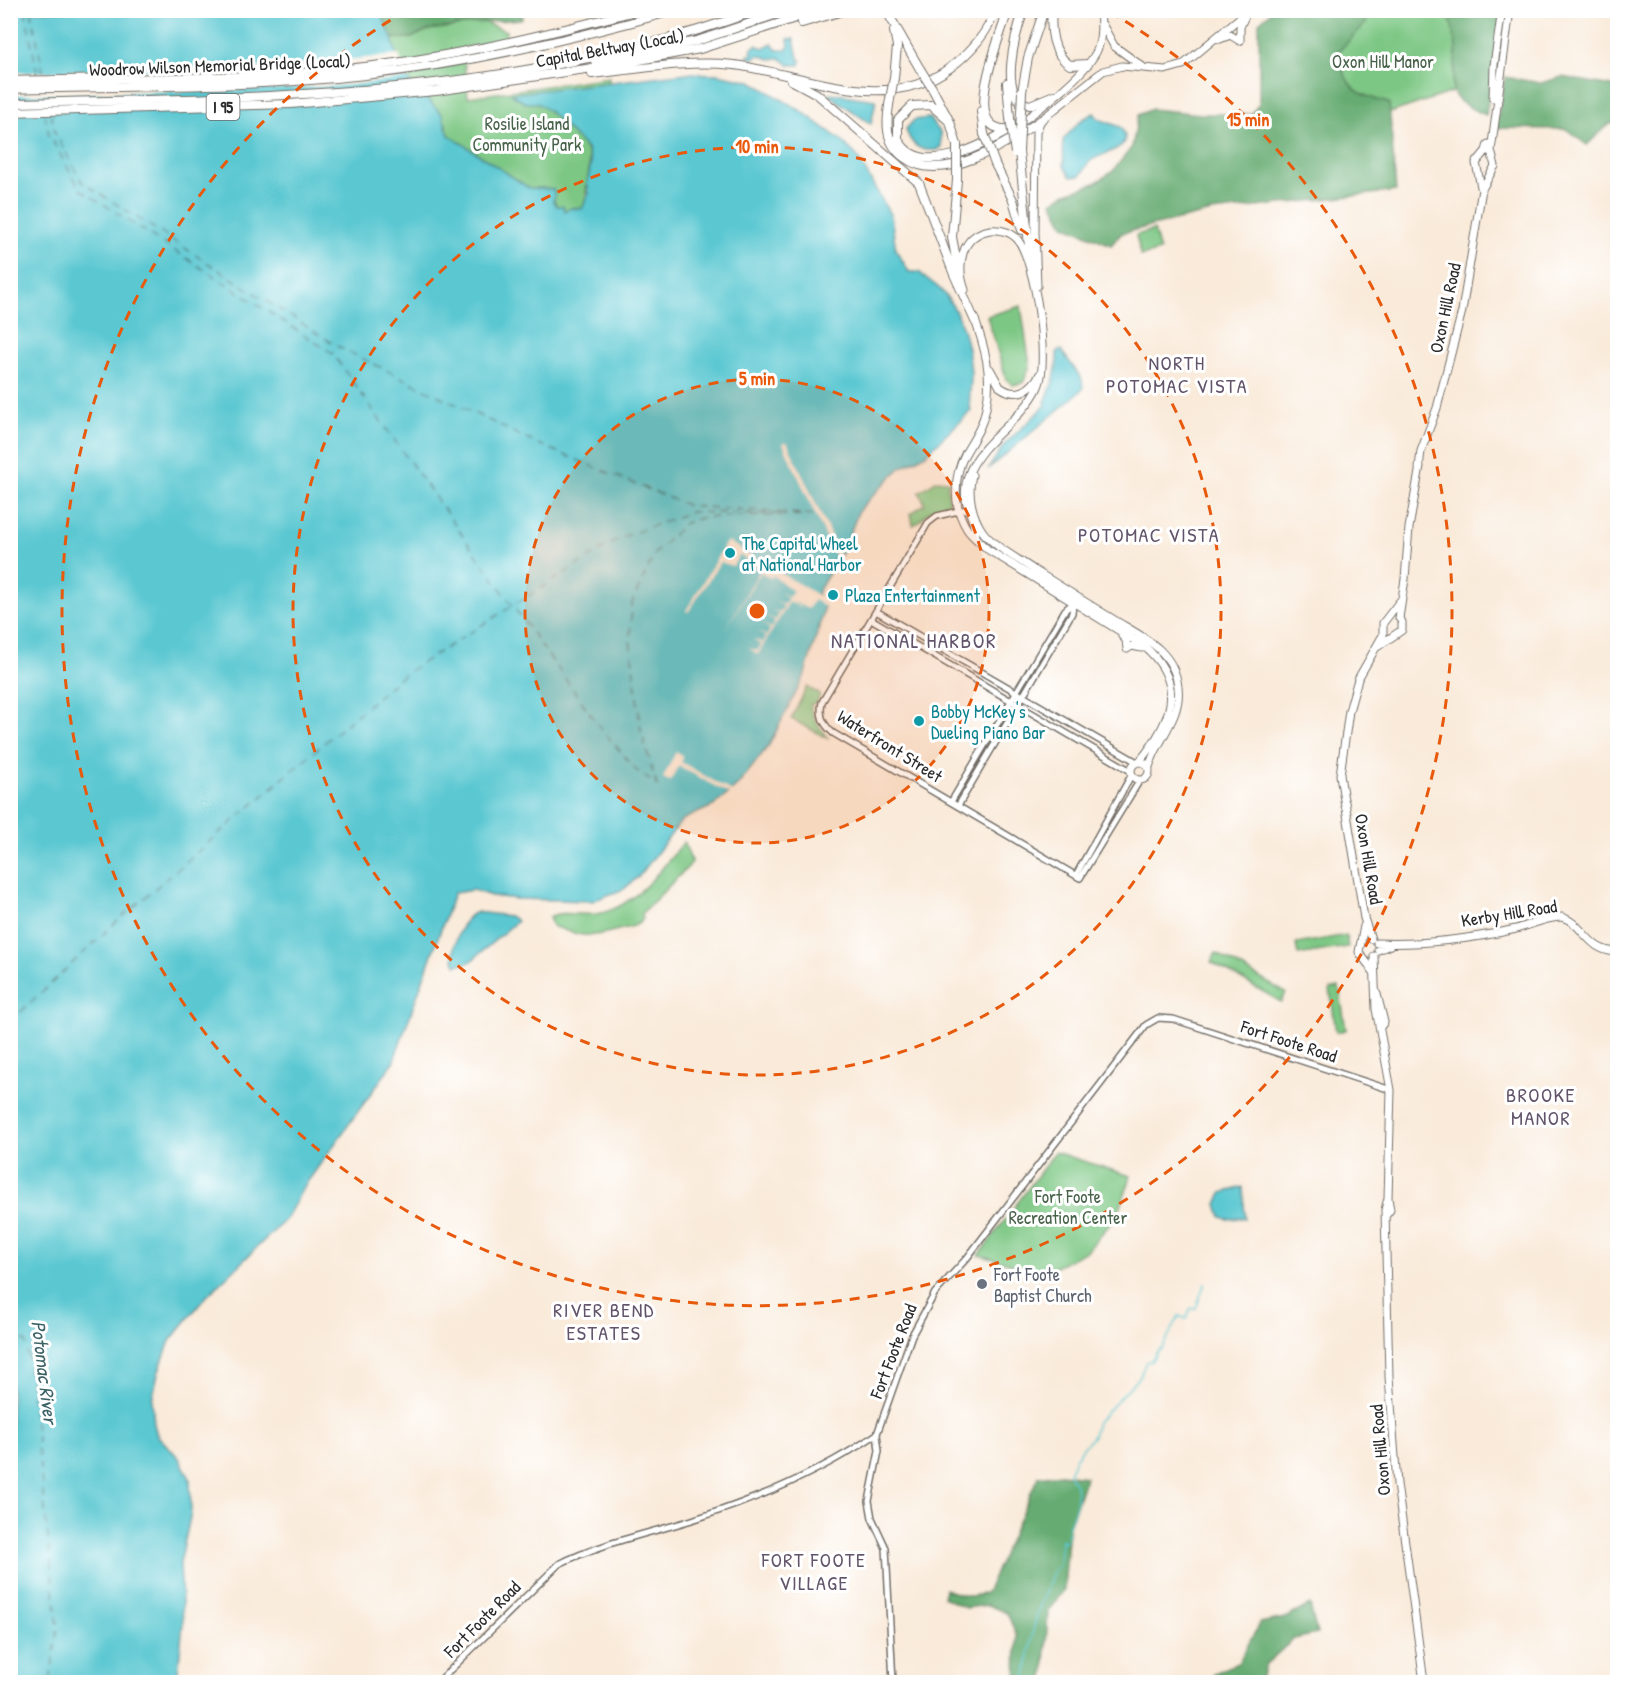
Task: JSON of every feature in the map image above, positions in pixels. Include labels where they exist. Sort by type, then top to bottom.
[{"type":"highway","points":[[619,16],[633,10]]},
{"type":"highway","name":"Capital Beltway (Local)","points":[[430,62],[525,41],[639,10]]},
{"type":"highway","name":"I 95","points":[[430,62],[570,39],[676,10]]},
{"type":"highway","name":"I 95","points":[[10,112],[270,105],[435,87],[647,44],[758,10]]},
{"type":"highway","points":[[529,69],[641,54],[752,24],[789,10]]},
{"type":"highway","name":"Capital Beltway (Local)","points":[[435,87],[488,84],[700,49],[820,10]]},
{"type":"highway","points":[[700,49],[846,10]]},
{"type":"highway","points":[[488,84],[686,64],[734,65],[861,91],[888,91],[918,84],[947,70],[961,60],[985,33],[996,10]]},
{"type":"highway","points":[[1007,10],[989,72],[984,102],[986,114],[991,123],[1000,129],[1013,128]]},
{"type":"highway","points":[[1007,10],[983,79],[981,102],[984,134],[995,164],[1017,210],[1032,274]]},
{"type":"highway","points":[[1022,10],[1013,36],[1008,65],[1010,118],[1017,152],[1032,274]]},
{"type":"highway","points":[[1022,10],[1013,51],[1013,92],[1018,100],[1030,105],[1054,95]]},
{"type":"highway","points":[[1017,152],[1022,92],[1028,58],[1044,10]]},
{"type":"highway","points":[[1052,10],[1052,35],[1061,59],[1070,65],[1088,64]]},
{"type":"highway","points":[[886,11],[932,88],[950,122],[957,145],[957,180],[952,237],[963,284]]},
{"type":"highway","points":[[892,22],[897,46],[886,124],[890,141],[908,160],[924,166],[964,162],[1028,129]]},
{"type":"highway","name":"Woodrow Wilson Memorial Bridge (Local)","points":[[10,81],[267,75],[430,62]]},
{"type":"highway","name":"Woodrow Wilson Memorial Bridge (Local)","points":[[10,89],[277,82],[362,76],[430,62]]},
{"type":"highway","points":[[765,71],[793,81],[818,94],[882,149],[923,189],[953,272],[975,321]]},
{"type":"highway","name":"Woodrow Wilson Memorial Bridge (Local)","points":[[10,103],[242,98],[435,87]]},
{"type":"highway","points":[[950,122],[931,105],[912,106],[898,120],[898,139],[912,154],[938,158],[972,149],[1013,128]]},
{"type":"highway","points":[[882,149],[913,168],[944,171],[974,163],[994,153],[1041,120]]},
{"type":"main road","points":[[1502,10],[1487,147],[1475,167],[1484,175],[1495,166],[1492,159],[1493,130],[1510,10]]},
{"type":"main road","points":[[1210,45],[1229,35],[1240,41],[1240,27],[1247,12]]},
{"type":"main road","points":[[976,538],[966,509],[966,484],[972,466],[979,455],[1031,401],[1044,367],[1035,232],[1036,132],[1041,120],[1103,71],[1122,66],[1166,70],[1183,65],[1210,45],[1247,12]]},
{"type":"main road","points":[[1013,128],[1088,64],[1100,38],[1100,15]]},
{"type":"main road","points":[[1100,15],[1114,46],[1128,58],[1149,70]]},
{"type":"main road","points":[[1482,157],[1492,159]]},
{"type":"main road","name":"Oxon Hill Road","points":[[1399,618],[1420,451],[1428,432],[1462,311],[1484,175]]},
{"type":"main road","points":[[1039,318],[1032,274],[1018,240],[1008,233],[990,230],[976,235],[966,245],[961,264],[963,284],[988,364],[1000,387],[1017,393],[1033,385],[1044,367]]},
{"type":"main road","points":[[979,455],[971,479],[970,498],[982,531],[1001,548],[1109,617],[1152,641],[1163,652],[1176,675],[1179,688],[1175,714],[1153,755],[1148,775],[1140,780],[1132,772],[1138,762],[1148,753],[1165,723],[1172,697],[1164,668],[1149,651],[1002,560],[968,532],[958,511],[956,490],[959,469],[984,416],[989,385],[988,364]]},
{"type":"main road","name":"Oxon Hill Road","points":[[1389,616],[1400,601]]},
{"type":"main road","points":[[1073,603],[1081,604],[1109,617]]},
{"type":"main road","points":[[1389,616],[1399,618],[1402,622],[1402,630],[1392,636],[1384,631],[1383,623],[1389,616]]},
{"type":"main road","name":"Oxon Hill Road","points":[[1384,631],[1358,679],[1349,711],[1341,782],[1364,918],[1375,947],[1373,971],[1376,994],[1384,1022],[1381,1026],[1391,1090],[1388,1198],[1385,1204],[1388,1345],[1397,1484],[1424,1683]]},
{"type":"main road","name":"Oxon Hill Road","points":[[1375,649],[1392,636]]},
{"type":"main road","points":[[1138,762],[1149,767]]},
{"type":"main road","name":"Kerby Hill Road","points":[[1375,947],[1501,931],[1562,917],[1573,923],[1595,946],[1617,952]]},
{"type":"main road","name":"Oxon Hill Road","points":[[1360,942],[1364,918]]},
{"type":"main road","points":[[1360,942],[1375,947],[1363,957],[1358,948],[1360,942]]},
{"type":"main road","name":"Oxon Hill Road","points":[[1363,957],[1373,971]]},
{"type":"street","name":"Waterfront Street","points":[[966,509],[937,516],[928,523],[822,702],[821,712],[824,723],[833,733],[1078,877]]},
{"type":"street","points":[[951,802],[1065,610],[1073,603]]},
{"type":"street","points":[[958,806],[1072,614],[1073,603]]},
{"type":"street","points":[[876,611],[1138,762]]},
{"type":"street","points":[[872,619],[1132,772],[1078,877]]},
{"type":"street","points":[[1045,644],[1052,648]]},
{"type":"street","points":[[1078,877],[1140,780]]},
{"type":"street","name":"Fort Foote Road","points":[[438,1683],[559,1564],[741,1502],[810,1472],[877,1434],[912,1335],[935,1293],[967,1258],[1149,1023],[1158,1018],[1173,1019],[1391,1090]]},
{"type":"street","points":[[877,1434],[879,1451],[869,1501],[872,1518],[886,1548],[893,1683]]},
{"type":"green space","points":[[509,10],[523,16],[521,19],[428,30],[411,38],[392,38],[380,11]]},
{"type":"green space","points":[[1273,10],[1370,11],[1366,23],[1338,52],[1344,74],[1353,88],[1367,96],[1389,103],[1396,191],[1212,212],[1122,233],[1111,245],[1064,225],[1052,202],[1064,194],[1095,183],[1112,172],[1132,147],[1138,115],[1152,109],[1201,114],[1251,114],[1259,104],[1259,22]]},
{"type":"green space","points":[[1450,10],[1502,11],[1486,115],[1461,103],[1453,91],[1456,49],[1448,12]]},
{"type":"green space","name":"Oxon Hill Manor","points":[[1296,11],[1501,11],[1489,93],[1452,92],[1390,113],[1352,107]]},
{"type":"green space","name":"Rosilie Island Community Park","points":[[484,22],[506,31],[506,39],[463,48],[468,97],[609,77],[609,86],[578,137],[588,153],[589,163],[586,199],[582,209],[571,208],[566,212],[563,207],[557,206],[547,188],[529,188],[449,135],[445,122],[402,74],[392,38],[411,38],[428,30]]},
{"type":"green space","points":[[1505,77],[1541,83],[1562,77],[1617,87],[1617,123],[1609,124],[1587,145],[1566,129],[1496,128]]},
{"type":"green space","points":[[1154,230],[1160,251],[1141,256],[1136,235]]},
{"type":"green space","points":[[1021,306],[1030,366],[1023,383],[1013,385],[1006,379],[987,316]]},
{"type":"green space","points":[[937,480],[948,481],[949,503],[930,511],[913,525],[911,513],[925,504],[919,492]]},
{"type":"green space","points":[[807,687],[820,694],[817,703],[811,704],[812,713],[829,739],[791,719]]},
{"type":"green space","points":[[684,842],[692,863],[642,913],[643,919],[638,924],[591,935],[578,934],[552,926],[549,917],[554,915],[595,914],[609,911],[622,904],[646,886]]},
{"type":"green space","points":[[1346,935],[1348,947],[1298,955],[1296,944]]},
{"type":"green space","points":[[1216,953],[1286,993],[1281,1002],[1211,962]]},
{"type":"green space","points":[[1339,987],[1346,1030],[1336,1032],[1330,989]]},
{"type":"green space","name":"Fort Foote Recreation Center","points":[[1055,1152],[1131,1176],[1118,1215],[1087,1251],[1044,1273],[979,1255]]},
{"type":"green space","points":[[1061,1474],[1086,1477],[1069,1526],[1064,1590],[1048,1611],[1044,1682],[1016,1682],[1017,1636],[1007,1613],[988,1605],[966,1608],[943,1597],[945,1589],[975,1596],[986,1593],[1038,1477]]},
{"type":"green space","points":[[1310,1605],[1317,1634],[1294,1639],[1266,1664],[1260,1682],[1211,1682],[1214,1673],[1238,1663],[1260,1623],[1285,1618]]},
{"type":"water","name":"Potomac River","points":[[11,11],[380,11],[392,38],[402,74],[442,114],[449,135],[529,188],[553,189],[555,196],[553,201],[557,206],[563,206],[565,211],[571,208],[582,209],[589,193],[587,184],[591,162],[587,149],[549,111],[537,103],[525,103],[511,94],[687,73],[718,74],[751,81],[801,111],[841,140],[857,156],[891,216],[896,250],[909,272],[919,272],[936,285],[954,308],[963,329],[970,362],[969,402],[971,411],[925,455],[900,468],[859,510],[845,547],[817,593],[824,607],[823,614],[804,677],[769,745],[738,785],[715,805],[682,820],[641,874],[624,889],[592,901],[517,899],[491,896],[473,890],[454,893],[393,1063],[303,1188],[286,1219],[203,1300],[170,1341],[158,1373],[152,1400],[157,1435],[180,1459],[190,1479],[191,1513],[180,1563],[183,1623],[177,1682],[11,1682]]},
{"type":"water","points":[[788,39],[794,39],[798,58],[801,61],[800,65],[789,65],[780,58],[770,59],[759,55],[753,59],[747,56],[752,54],[751,49],[756,45],[763,48],[772,43],[777,50],[785,50],[789,47]]},
{"type":"water","points":[[830,93],[876,100],[871,124],[829,95]]},
{"type":"water","points":[[1094,113],[1099,119],[1120,127],[1125,140],[1116,149],[1090,162],[1080,176],[1071,177],[1064,166],[1063,140],[1081,120]]},
{"type":"water","points":[[929,118],[941,133],[941,147],[936,150],[925,150],[916,146],[906,129],[914,120]]},
{"type":"water","points":[[1061,350],[1082,379],[1083,389],[988,469],[1004,445],[1046,405],[1045,402],[1056,371],[1057,351]]},
{"type":"water","points":[[476,912],[510,916],[517,921],[470,962],[456,965],[455,944],[461,928]]},
{"type":"water","points":[[1243,1187],[1245,1218],[1221,1217],[1217,1204],[1222,1193]]},
{"type":"pier","points":[[399,55],[404,73],[410,78],[352,85],[268,89],[10,95],[11,73],[269,67]]},
{"type":"pier","points":[[787,442],[840,556],[837,561],[783,443]]},
{"type":"pier","points":[[727,541],[822,598],[825,607],[814,600],[808,609],[790,600],[804,609],[789,602],[758,654],[748,648],[758,651],[761,645],[753,639],[763,643],[766,637],[757,631],[767,636],[770,629],[762,624],[771,628],[775,622],[766,616],[776,620],[779,614],[771,609],[780,613],[784,607],[775,600],[784,605],[788,598],[780,592],[789,597],[793,591],[773,575],[771,578],[761,572],[723,633],[761,569],[739,555],[733,566],[720,562],[688,612],[686,611]]},
{"type":"pier","points":[[676,752],[683,757],[681,762],[734,793],[731,795],[679,766],[670,781],[663,778]]},
{"type":"waterway","points":[[1027,1682],[1029,1653],[1036,1618],[1053,1570],[1059,1566],[1061,1539],[1064,1542],[1068,1539],[1076,1503],[1076,1489],[1069,1473],[1076,1457],[1093,1436],[1097,1422],[1140,1376],[1146,1362],[1151,1361],[1157,1351],[1162,1348],[1179,1316],[1187,1319],[1190,1309],[1196,1308],[1205,1283]]},
{"type":"ferry route","points":[[25,10],[38,77]]},
{"type":"ferry route","points":[[31,10],[44,77]]},
{"type":"ferry route","points":[[45,114],[49,135],[80,189],[332,353],[599,726],[636,770],[658,786]]},
{"type":"ferry route","points":[[51,114],[55,133],[82,182],[337,346],[531,441],[689,506],[816,515]]},
{"type":"ferry route","points":[[10,1022],[114,924],[403,675],[620,538],[691,512],[779,514]]},
{"type":"ferry route","points":[[657,786],[641,731],[630,640],[632,603],[655,553],[685,523],[704,517],[802,515]]},
{"type":"ferry route","points":[[10,1333],[26,1342],[58,1626],[50,1682]]},
{"type":"place","name":"The Capital Wheel at National Harbor","points":[[730,553]]},
{"type":"place","name":"Plaza Entertainment","points":[[833,595]]},
{"type":"place","name":"Bobby McKey's Dueling Piano Bar","points":[[919,721]]},
{"type":"place","name":"Fort Foote Baptist Church","points":[[982,1284]]},
{"type":"district","name":"NORTH POTOMAC VISTA","points":[[1177,374]]},
{"type":"district","name":"POTOMAC VISTA","points":[[1149,534]]},
{"type":"district","name":"NATIONAL HARBOR","points":[[914,640]]},
{"type":"district","name":"BROOKE MANOR","points":[[1541,1106]]},
{"type":"district","name":"RIVER BEND ESTATES","points":[[604,1320]]},
{"type":"district","name":"FORT FOOTE VILLAGE","points":[[814,1570]]}]
